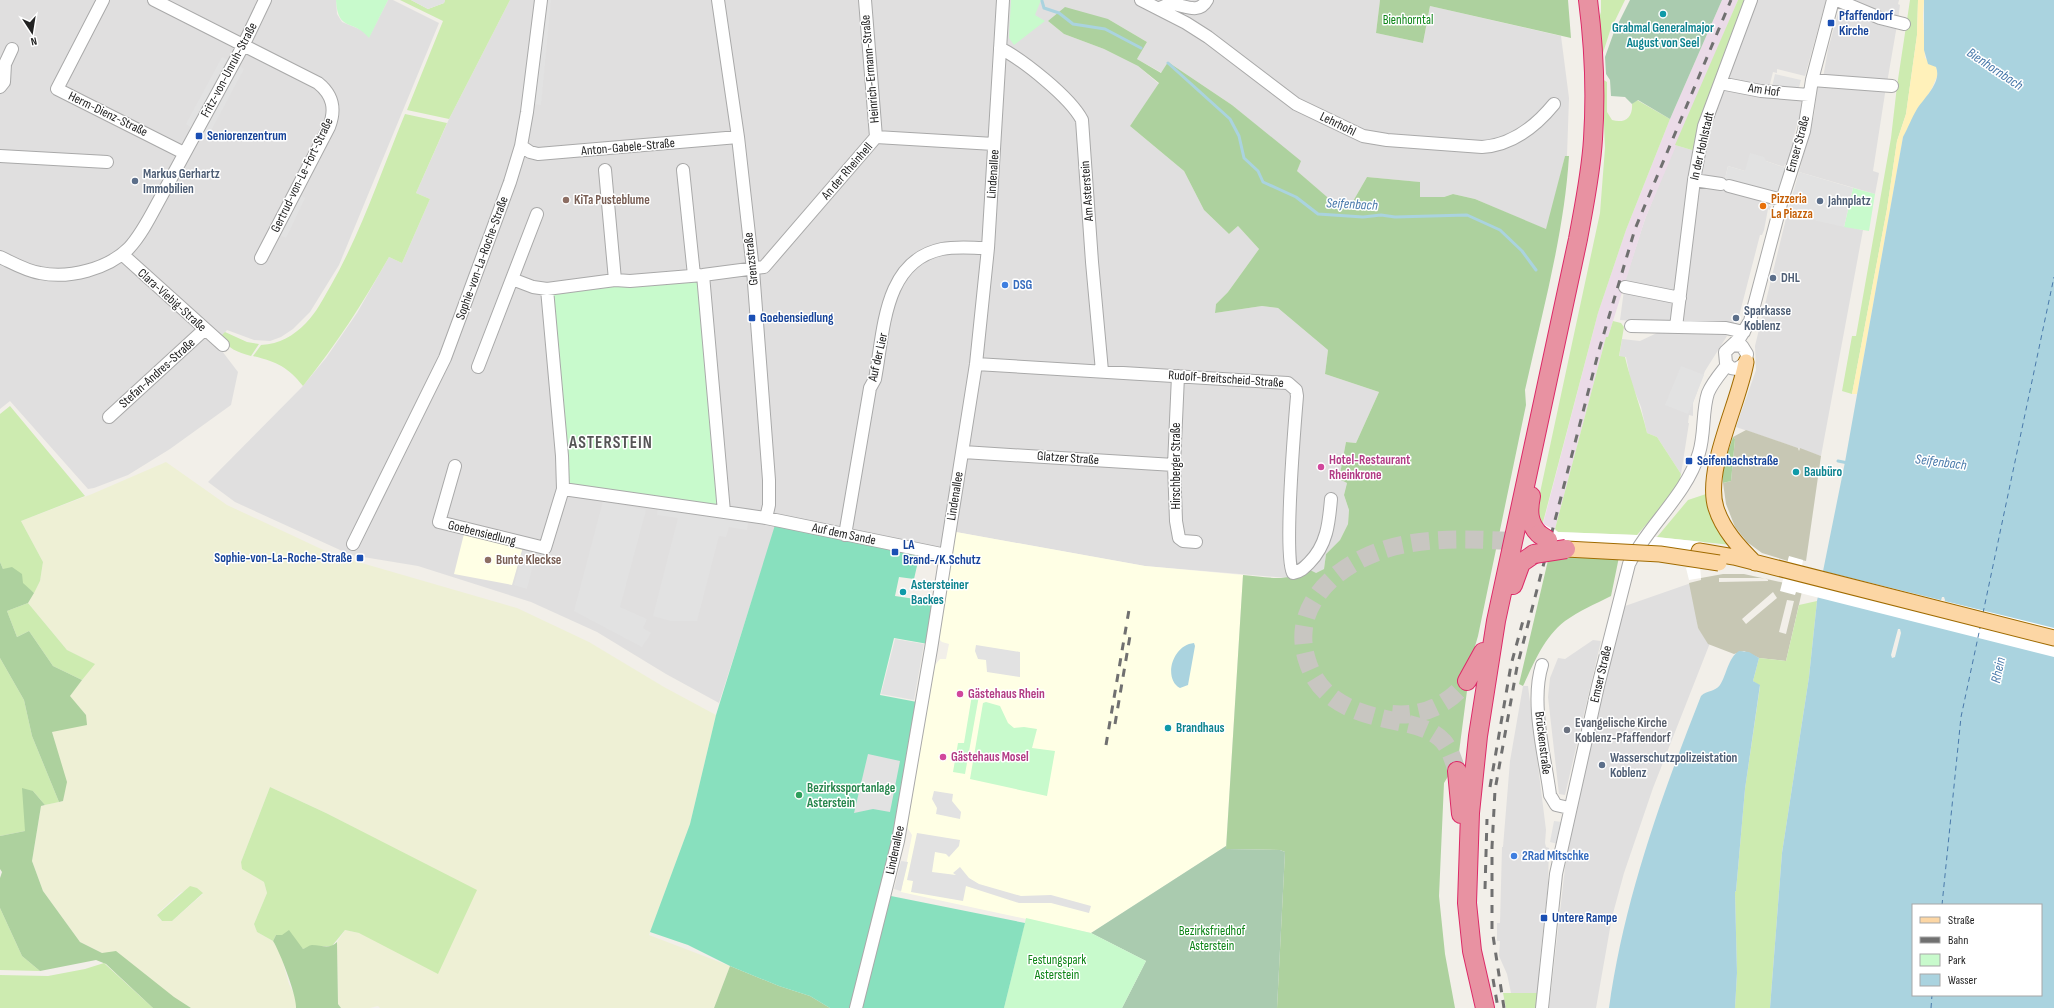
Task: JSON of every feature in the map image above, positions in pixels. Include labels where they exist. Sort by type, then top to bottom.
[{"type":"highway","points":[[1473,1008],[1460,921],[1459,875],[1470,738],[1483,652],[1569,247],[1581,180],[1584,109],[1581,48],[1576,0]]},
{"type":"highway","points":[[1479,983],[1476,914],[1476,857],[1488,722],[1497,665],[1515,575],[1533,543],[1529,505],[1570,321],[1592,209],[1598,155],[1588,0]]},
{"type":"highway","points":[[1485,1008],[1469,926],[1467,867],[1472,791],[1484,690],[1496,621],[1578,239],[1592,158],[1595,104]]},
{"type":"highway","points":[[1533,543],[1566,549]]},
{"type":"highway","points":[[1468,681],[1483,652]]},
{"type":"highway","points":[[1456,771],[1462,824]]},
{"type":"main road","points":[[1746,362],[1742,383],[1713,477],[1716,506],[1727,531],[1738,547],[1756,563]]},
{"type":"main road","points":[[1533,543],[1636,543],[1699,551],[1756,563],[1784,575],[2054,646]]},
{"type":"main road","points":[[1566,549],[1660,554],[1719,563],[1784,575],[2054,638]]},
{"type":"street","name":"Herm-Dienz-Straße","points":[[103,0],[57,89],[184,153]]},
{"type":"street","name":"Gertrud-von-Le-Fort-Straße","points":[[154,0],[318,83],[328,93],[333,108],[329,127],[261,258]]},
{"type":"street","name":"Fritz-von-Unruh-Straße","points":[[0,257],[38,273],[63,275],[99,266],[122,254],[136,239],[145,226],[243,46],[265,0]]},
{"type":"street","name":"Sophie-von-La-Roche-Straße","points":[[353,544],[448,351],[510,182],[521,146],[527,112],[541,0]]},
{"type":"street","name":"Grenzstraße","points":[[718,0],[738,137],[753,270],[769,480],[769,505],[766,518]]},
{"type":"street","name":"Heinrich-Ermann-Straße","points":[[865,0],[876,137]]},
{"type":"street","name":"Lindenallee","points":[[856,1008],[898,841],[963,452],[976,364],[988,248],[1003,0]]},
{"type":"street","name":"Lehrhohl","points":[[1142,0],[1159,8],[1208,37],[1296,104],[1368,138],[1482,147],[1497,146],[1511,140],[1540,121],[1554,104]]},
{"type":"street","points":[[1159,8],[1170,4],[1188,9],[1198,7],[1208,0]]},
{"type":"street","name":"In der Hohlstadt","points":[[1676,327],[1694,180],[1704,126],[1751,0]]},
{"type":"street","name":"Emser Straße","points":[[1542,1008],[1556,874],[1569,808],[1611,629],[1629,564],[1637,548],[1689,477],[1699,453],[1708,393],[1727,365],[1724,360],[1724,352],[1738,346],[1750,321],[1782,200],[1804,131],[1812,80],[1833,0]]},
{"type":"street","points":[[1836,0],[1880,18],[1904,24]]},
{"type":"street","name":"Am Asterstein","points":[[1000,48],[1014,56],[1071,104],[1082,120],[1092,262],[1102,371]]},
{"type":"street","points":[[0,87],[4,82],[5,64],[12,49]]},
{"type":"street","points":[[1812,80],[1892,86]]},
{"type":"street","name":"Am Hof","points":[[1720,83],[1761,91],[1809,95]]},
{"type":"street","name":"Anton-Gabele-Straße","points":[[521,146],[530,152],[538,154],[738,137]]},
{"type":"street","name":"An der Rheinhell","points":[[753,270],[764,267],[876,137],[994,144]]},
{"type":"street","points":[[0,156],[107,162]]},
{"type":"street","name":"Anton-Gabele-Straße","points":[[605,170],[615,280]]},
{"type":"street","points":[[683,170],[699,275],[724,512]]},
{"type":"street","points":[[1694,180],[1725,185],[1782,200]]},
{"type":"street","points":[[478,367],[537,214]]},
{"type":"street","name":"Auf der Lier","points":[[846,535],[870,388],[875,379],[889,299],[896,282],[909,266],[928,254],[951,248],[988,248]]},
{"type":"street","name":"Clara-Viebig-Straße","points":[[122,254],[223,345]]},
{"type":"street","points":[[512,279],[533,287],[547,289],[615,280],[630,281],[753,270]]},
{"type":"street","points":[[1625,288],[1680,298]]},
{"type":"street","name":"Goebensiedlung","points":[[455,466],[439,522],[545,548],[563,489],[562,456],[547,289]]},
{"type":"street","points":[[1631,326],[1726,328],[1744,332]]},
{"type":"street","name":"Stefan-Andres-Straße","points":[[109,417],[205,329]]},
{"type":"street","name":"Emser Straße","points":[[1738,346],[1747,354],[1746,362]]},
{"type":"street","points":[[1727,365],[1737,369],[1746,362]]},
{"type":"street","name":"Rudolf-Breitscheid-Straße","points":[[976,364],[1288,383],[1296,390],[1290,556],[1290,568],[1293,573],[1304,568],[1320,549],[1329,525],[1331,499]]},
{"type":"street","name":"Hirschberger Straße","points":[[1178,376],[1174,465],[1177,531],[1179,538],[1196,542]]},
{"type":"street","name":"Glatzer Straße","points":[[963,452],[1174,465]]},
{"type":"street","points":[[563,489],[766,518]]},
{"type":"street","name":"Auf dem Sande","points":[[766,518],[946,555]]},
{"type":"street","name":"Brückenstraße","points":[[1542,665],[1539,673],[1538,702],[1550,795],[1556,805],[1569,808]]},
{"type":"shaded area","points":[[0,0],[336,0],[337,14],[342,22],[364,31],[369,37],[388,0],[393,0],[439,23],[339,265],[310,312],[293,329],[281,337],[270,341],[254,340],[227,330],[222,336],[222,351],[238,372],[231,405],[170,449],[128,475],[94,488],[88,489],[10,401],[0,409]]},
{"type":"shaded area","points":[[411,0],[445,0],[444,3],[428,9]]},
{"type":"shaded area","points":[[510,0],[1380,0],[1376,33],[1423,43],[1430,6],[1561,36],[1569,98],[1567,156],[1565,156],[1547,230],[1475,199],[1453,194],[1444,197],[1419,197],[1419,182],[1367,177],[1352,203],[1333,203],[1297,171],[1261,129],[1232,105],[1168,62],[1162,73],[1137,59],[1147,42],[1108,19],[1048,21],[1064,34],[1104,49],[1138,66],[1159,84],[1130,126],[1184,171],[1204,210],[1229,234],[1238,226],[1259,249],[1228,292],[1216,304],[1215,313],[1262,306],[1278,308],[1328,350],[1325,374],[1379,392],[1356,443],[1346,442],[1339,479],[1347,483],[1344,495],[1349,510],[1348,524],[1340,540],[1326,554],[1324,569],[1316,573],[1287,578],[1145,566],[956,532],[952,561],[776,525],[719,703],[666,674],[597,632],[531,602],[418,566],[351,555],[235,502],[208,482],[302,387],[326,358],[357,313],[389,257],[402,263],[430,199],[416,193],[449,119]]},
{"type":"shaded area","points":[[545,0],[551,0],[541,105],[534,104]]},
{"type":"shaded area","points":[[1722,0],[1738,0],[1645,219],[1608,337],[1606,337],[1555,529],[1549,528],[1543,524],[1598,313],[1626,230],[1670,119]]},
{"type":"shaded area","points":[[1753,0],[1826,0],[1805,76],[1777,69],[1777,73],[1773,72],[1770,84],[1772,87],[1722,81]]},
{"type":"shaded area","points":[[1853,0],[1899,0],[1898,4],[1900,5],[1898,20],[1851,5]]},
{"type":"shaded area","points":[[1841,3],[1897,25],[1887,83],[1823,78],[1828,49]]},
{"type":"shaded area","points":[[222,57],[229,60],[192,128],[186,124]]},
{"type":"shaded area","points":[[237,65],[244,69],[207,138],[200,134]]},
{"type":"shaded area","points":[[1775,74],[1801,80],[1798,91],[1772,87]]},
{"type":"shaded area","points":[[1818,83],[1886,87],[1873,171],[1879,173],[1875,194],[1799,172],[1814,115]]},
{"type":"shaded area","points":[[1721,85],[1802,97],[1800,115],[1787,165],[1785,164],[1784,167],[1766,161],[1745,171],[1728,166],[1725,179],[1698,176],[1705,142]]},
{"type":"shaded area","points":[[1675,145],[1695,151],[1677,292],[1624,284],[1645,219]]},
{"type":"shaded area","points":[[1750,153],[1764,157],[1766,161],[1786,168],[1778,197],[1724,183],[1728,166],[1745,171]]},
{"type":"shaded area","name":"Jahnplatz","points":[[1799,172],[1853,188],[1844,227],[1787,214]]},
{"type":"shaded area","points":[[1697,187],[1724,190],[1770,201],[1770,210],[1768,209],[1764,230],[1762,235],[1760,235],[1737,324],[1680,324]]},
{"type":"shaded area","points":[[297,194],[305,198],[286,238],[277,234]]},
{"type":"shaded area","points":[[1787,214],[1863,230],[1821,456],[1736,427],[1756,370],[1755,346]]},
{"type":"shaded area","points":[[1624,290],[1676,299],[1673,324],[1620,320]]},
{"type":"shaded area","points":[[1659,332],[1723,332],[1727,336],[1705,371],[1693,403],[1693,416],[1689,415],[1681,474],[1657,437],[1647,433],[1641,407],[1631,382],[1626,357],[1619,357],[1622,339],[1640,341]]},
{"type":"shaded area","points":[[1681,366],[1704,375],[1688,414],[1665,405]]},
{"type":"shaded area","points":[[1746,430],[1798,448],[1799,451],[1800,448],[1821,456],[1806,561],[1789,557],[1788,561],[1762,553],[1747,542],[1735,527],[1726,504],[1723,483],[1731,481],[1735,439],[1733,437]]},
{"type":"shaded area","points":[[166,462],[227,505],[334,555],[517,608],[589,642],[664,687],[716,715],[690,824],[649,935],[730,966],[714,1008],[380,1008],[378,1006],[370,1008],[341,1008],[338,1004],[337,942],[345,930],[359,933],[385,844],[326,813],[270,787],[241,862],[243,869],[264,882],[267,893],[254,924],[257,932],[273,941],[280,952],[289,984],[297,1000],[296,1008],[191,1008],[102,953],[80,942],[43,891],[32,861],[41,806],[63,801],[66,782],[52,732],[86,715],[69,696],[94,664],[67,650],[28,603],[40,581],[43,562],[21,521],[92,494]],"holes":[[[187,890],[203,894],[172,921],[161,921],[157,914],[180,893]]]},
{"type":"shaded area","points":[[603,501],[646,510],[620,607],[647,619],[643,628],[651,633],[642,647],[574,611]]},
{"type":"shaded area","points":[[658,507],[748,523],[747,530],[729,527],[726,537],[719,536],[697,621],[671,621],[653,616],[678,518],[657,515]]},
{"type":"shaded area","name":"Bunte Kleckse","points":[[465,530],[523,547],[512,585],[454,574]]},
{"type":"shaded area","points":[[956,532],[1145,566],[1243,575],[1226,846],[1091,933],[901,892],[912,835],[907,827],[935,665],[940,659],[946,659],[949,644],[942,642],[939,639]]},
{"type":"shaded area","points":[[524,549],[536,552],[527,589],[514,585]]},
{"type":"shaded area","points":[[1723,574],[1744,574],[1765,579],[1719,578],[1719,582],[1768,581],[1768,579],[1803,587],[1786,661],[1759,658],[1744,651],[1734,654],[1708,644],[1698,628],[1689,583],[1701,580],[1701,578]],"holes":[[[1773,592],[1777,598],[1746,624],[1742,619]],[[1787,600],[1794,601],[1786,634],[1779,632]]]},
{"type":"shaded area","points":[[1691,583],[1698,628],[1710,643],[1653,788],[1624,873],[1612,917],[1596,1008],[1549,1008],[1566,859],[1608,670],[1625,606]]},
{"type":"shaded area","points":[[895,639],[924,644],[914,700],[881,694]]},
{"type":"shaded area","points":[[1593,640],[1601,641],[1565,795],[1559,794],[1548,697],[1550,678],[1558,658],[1565,659]]},
{"type":"shaded area","points":[[976,645],[1020,652],[1020,677],[987,672],[986,660],[978,659],[975,651]]},
{"type":"shaded area","points":[[1523,686],[1528,686],[1546,830],[1545,843],[1546,847],[1549,848],[1548,884],[1539,968],[1541,969],[1538,993],[1511,993],[1507,974],[1499,956],[1500,941],[1497,941],[1497,923],[1500,923],[1502,847],[1510,761]]},
{"type":"shaded area","points":[[868,754],[900,761],[890,812],[873,809],[854,813]]},
{"type":"shaded area","points":[[934,791],[953,794],[952,801],[961,812],[960,819],[936,814],[937,808],[932,799]]},
{"type":"shaded area","points":[[1554,821],[1562,822],[1558,844],[1550,842]]},
{"type":"shaded area","points":[[917,833],[960,840],[959,846],[949,857],[946,854],[935,852],[932,872],[956,875],[953,873],[960,867],[969,878],[979,884],[1021,896],[1051,895],[1091,906],[1089,913],[1051,903],[1019,903],[966,886],[963,901],[911,892],[913,881],[907,880]]},
{"type":"shaded area","points":[[901,861],[908,862],[901,891],[894,889]]},
{"type":"green space","points":[[336,0],[388,0],[369,38],[357,28],[343,21],[337,10]]},
{"type":"green space","points":[[400,0],[411,0],[428,9],[444,3],[445,0],[510,0],[449,119],[407,110],[443,21]]},
{"type":"green space","points":[[1011,0],[1041,0],[1035,15],[1045,21],[1014,45],[1009,38]]},
{"type":"green space","name":"Bienhorntal","points":[[1380,0],[1568,0],[1571,38],[1430,6],[1423,43],[1376,33]]},
{"type":"green space","points":[[1601,0],[1625,0],[1610,31],[1602,56],[1599,18],[1601,12]]},
{"type":"green space","points":[[1630,0],[1722,0],[1670,119],[1638,100],[1632,104],[1625,97],[1611,96],[1610,80],[1606,74],[1605,57],[1614,32]]},
{"type":"green space","points":[[1738,0],[1747,0],[1695,151],[1675,145]]},
{"type":"green space","points":[[1910,0],[1918,0],[1917,35],[1906,114],[1897,141],[1887,209],[1852,394],[1842,391],[1852,336],[1856,336],[1891,138]]},
{"type":"green space","points":[[1065,7],[1108,19],[1147,42],[1137,59],[1161,73],[1168,62],[1232,105],[1301,161],[1297,171],[1334,203],[1352,203],[1367,177],[1420,182],[1420,197],[1444,197],[1453,194],[1475,199],[1546,229],[1565,156],[1569,156],[1557,244],[1525,390],[1526,405],[1478,636],[1471,660],[1458,760],[1444,783],[1439,896],[1445,954],[1455,1008],[1277,1008],[1285,852],[1280,850],[1226,849],[1243,575],[1285,578],[1308,569],[1316,573],[1324,569],[1326,554],[1340,540],[1348,524],[1349,510],[1344,495],[1347,483],[1339,479],[1346,442],[1356,443],[1379,392],[1325,374],[1328,350],[1278,308],[1262,306],[1215,313],[1216,304],[1228,292],[1259,249],[1238,226],[1229,234],[1204,210],[1184,171],[1130,126],[1159,83],[1138,66],[1104,49],[1064,34],[1048,21]]},
{"type":"green space","points":[[1602,79],[1607,82],[1607,112],[1612,120],[1621,121],[1630,116],[1632,104],[1637,100],[1670,119],[1626,230],[1598,313],[1542,526],[1538,520],[1538,502],[1600,213],[1605,148]]},
{"type":"green space","points":[[405,114],[447,123],[416,193],[430,199],[402,263],[389,257],[349,323],[303,386],[292,374],[281,366],[253,356],[261,345],[280,341],[296,332],[310,319],[319,306],[351,245]]},
{"type":"green space","points":[[1853,188],[1875,194],[1869,231],[1844,227]]},
{"type":"green space","points":[[699,279],[722,508],[569,486],[551,290]]},
{"type":"green space","points":[[1613,321],[1621,323],[1624,327],[1619,356],[1625,357],[1647,433],[1657,437],[1681,474],[1678,488],[1637,535],[1558,532],[1555,529],[1606,337],[1608,337]]},
{"type":"green space","points":[[225,332],[247,342],[259,344],[251,356],[241,353],[227,344],[221,336]]},
{"type":"green space","points":[[10,406],[85,496],[21,521],[43,562],[40,581],[34,593],[3,569],[0,562],[0,414]]},
{"type":"green space","points":[[1733,437],[1735,439],[1731,481],[1723,483],[1723,467]]},
{"type":"green space","points":[[1706,494],[1709,509],[1731,545],[1657,537],[1688,500]]},
{"type":"green space","name":"Bezirkssportanlage Asterstein","points":[[775,525],[920,553],[914,579],[899,577],[895,596],[935,602],[928,644],[894,638],[880,695],[917,702],[897,824],[881,894],[1025,923],[1004,1008],[830,1008],[810,996],[779,986],[730,966],[688,945],[650,932],[690,824],[716,715]]},
{"type":"green space","points":[[1549,556],[1619,557],[1611,596],[1576,614],[1558,627],[1540,651],[1523,686],[1519,684]]},
{"type":"green space","points":[[0,562],[3,569],[12,567],[22,574],[23,583],[34,593],[28,603],[7,611],[17,637],[29,631],[53,666],[82,680],[70,696],[86,715],[87,725],[52,732],[67,782],[63,801],[59,802],[32,736],[24,700],[0,658]]},
{"type":"green space","points":[[1817,601],[1809,677],[1782,853],[1770,1008],[1735,1008],[1737,973],[1735,892],[1745,789],[1760,686],[1753,681],[1759,658],[1786,661],[1799,605]]},
{"type":"green space","points":[[28,603],[67,650],[95,664],[82,680],[53,666],[29,631],[17,637],[7,611]]},
{"type":"green space","points":[[0,658],[24,700],[32,736],[59,802],[45,805],[33,791],[25,831],[0,836]]},
{"type":"green space","points":[[973,689],[980,690],[965,774],[953,772],[958,743],[964,743]]},
{"type":"green space","points":[[986,702],[1000,706],[1008,723],[1014,728],[1024,727],[1037,729],[1032,748],[1055,751],[1047,796],[970,779],[983,703]]},
{"type":"green space","points":[[270,787],[326,813],[477,890],[438,974],[359,933],[345,930],[332,946],[303,949],[282,935],[276,935],[273,941],[257,932],[254,924],[267,893],[264,882],[242,869],[241,862]]},
{"type":"green space","points":[[22,788],[33,791],[45,805],[41,806],[32,861],[43,891],[80,942],[102,953],[116,951],[174,997],[191,1008],[153,1008],[106,964],[96,960],[40,971],[22,956],[0,908],[0,878],[2,872],[0,869],[0,836],[25,831]]},
{"type":"green space","name":"Bezirksfriedhof Asterstein","points":[[1226,846],[1226,849],[1280,850],[1285,852],[1277,1008],[1122,1008],[1146,961],[1091,933]]},
{"type":"green space","points":[[190,886],[197,888],[203,893],[172,921],[162,921],[157,915]]},
{"type":"green space","points":[[0,908],[22,956],[40,971],[0,970]]},
{"type":"green space","name":"Festungspark Asterstein","points":[[1026,918],[1091,933],[1146,961],[1122,1008],[1004,1008]]},
{"type":"green space","points":[[289,930],[303,949],[310,945],[331,946],[337,942],[338,1004],[341,1008],[296,1008],[296,1002],[288,974],[273,941],[276,935],[282,935]]},
{"type":"green space","points":[[104,963],[153,1008],[0,1008],[0,975],[48,976],[85,969]]},
{"type":"green space","points":[[730,966],[779,986],[810,996],[830,1008],[714,1008]]},
{"type":"green space","points":[[1503,993],[1538,993],[1537,1008],[1506,1008]]},
{"type":"sand","points":[[1918,0],[1924,0],[1923,16],[1925,58],[1936,67],[1938,74],[1932,88],[1903,137],[1857,394],[1852,394],[1887,209],[1897,141],[1906,114],[1917,35]]},
{"type":"water","points":[[1924,0],[2054,0],[2054,1008],[1770,1008],[1782,853],[1809,677],[1817,601],[1845,462],[1903,137],[1915,112],[1932,89],[1937,78],[1936,67],[1928,64],[1924,50]],"holes":[[[1942,597],[1944,597],[1945,600],[1939,625],[1934,624]],[[1898,629],[1900,629],[1901,633],[1895,657],[1892,658],[1891,655]]]},
{"type":"water","points":[[1194,643],[1195,646],[1188,685],[1180,688],[1175,684],[1172,677],[1172,663],[1180,650],[1186,645]]},
{"type":"water","points":[[1739,651],[1749,652],[1759,658],[1753,681],[1760,685],[1745,789],[1735,892],[1737,973],[1735,1008],[1609,1008],[1624,928],[1634,888],[1672,772],[1701,696],[1716,689],[1720,685],[1732,658]]},
{"type":"pier","points":[[1543,524],[1558,532],[1637,535],[1703,542],[1719,563],[1700,566],[1701,578],[1689,580],[1686,568],[1698,567],[1657,560],[1559,555],[1532,562]]},
{"type":"pier","points":[[1789,556],[1803,560],[1802,566],[2054,628],[2054,657],[1796,592],[1795,595],[1780,591]]},
{"type":"waterway","name":"Seifenbach","points":[[1042,1],[1044,8],[1059,13],[1073,24],[1105,29],[1141,48]]},
{"type":"waterway","name":"Seifenbach","points":[[1168,63],[1230,119],[1239,136],[1244,158],[1258,171],[1263,182],[1296,197],[1318,214],[1363,217],[1381,215],[1395,217],[1467,215],[1500,230],[1522,251],[1536,270]]},
{"type":"waterway","name":"Seifenbach","points":[[1838,461],[1848,463]]},
{"type":"ferry route","points":[[1983,613],[2054,277]]},
{"type":"ferry route","points":[[1942,904],[1961,717],[1980,628]]},
{"type":"ferry route","points":[[1931,1008],[1932,996]]},
{"type":"tunnel","points":[[1457,771],[1448,748],[1434,733],[1417,726],[1384,719],[1356,710],[1332,697],[1321,687],[1313,675],[1307,660],[1303,637],[1306,617],[1315,598],[1329,582],[1346,568],[1365,557],[1386,549],[1435,540],[1518,541]]},
{"type":"tunnel","points":[[1392,714],[1414,713],[1434,708],[1452,697],[1467,681]]},
{"type":"railway","points":[[1504,1008],[1492,929],[1492,847],[1495,790],[1517,667],[1599,350],[1635,229],[1731,0]]},
{"type":"railway","points":[[1106,745],[1130,604]]},
{"type":"railway","points":[[1490,787],[1511,665],[1524,617]]},
{"type":"railway","points":[[1115,724],[1131,630]]},
{"type":"railway","points":[[1485,889],[1487,819]]},
{"type":"railway","points":[[1493,979],[1498,1008]]},
{"type":"place","name":"Grabmal Generalmajor August von Seel","points":[[1663,14]]},
{"type":"place","name":"Pfaffendorf Kirche","points":[[1831,23]]},
{"type":"place","name":"Seniorenzentrum","points":[[199,136]]},
{"type":"place","name":"Markus Gerhartz Immobilien","points":[[135,181]]},
{"type":"place","name":"KiTa Pusteblume","points":[[566,200]]},
{"type":"place","name":"Jahnplatz","points":[[1820,201]]},
{"type":"place","name":"Pizzeria La Piazza","points":[[1763,206]]},
{"type":"place","name":"DHL","points":[[1773,278]]},
{"type":"place","name":"DSG","points":[[1005,285]]},
{"type":"place","name":"Goebensiedlung","points":[[752,318]]},
{"type":"place","name":"Sparkasse Koblenz","points":[[1736,318]]},
{"type":"place","name":"Seifenbachstraße","points":[[1689,461]]},
{"type":"place","name":"Hotel-Restaurant Rheinkrone","points":[[1321,467]]},
{"type":"place","name":"Baubüro","points":[[1796,472]]},
{"type":"place","name":"LA Brand-/K.Schutz","points":[[895,552]]},
{"type":"place","name":"Sophie-von-La-Roche-Straße","points":[[360,558]]},
{"type":"place","name":"Bunte Kleckse","points":[[488,560]]},
{"type":"place","name":"Astersteiner Backes","points":[[903,592]]},
{"type":"place","name":"Gästehaus Rhein","points":[[960,694]]},
{"type":"place","name":"Brandhaus","points":[[1168,728]]},
{"type":"place","name":"Evangelische Kirche Koblenz-Pfaffendorf","points":[[1567,730]]},
{"type":"place","name":"Gästehaus Mosel","points":[[943,757]]},
{"type":"place","name":"Wasserschutzpolizeistation Koblenz","points":[[1602,765]]},
{"type":"place","name":"Bezirkssportanlage Asterstein","points":[[799,795]]},
{"type":"place","name":"2Rad Mitschke","points":[[1514,856]]},
{"type":"place","name":"Untere Rampe","points":[[1544,918]]},
{"type":"district","name":"ASTERSTEIN","points":[[611,443]]},
{"type":"water label","name":"Bienhornbach","points":[[1995,69]]},
{"type":"water label","name":"Rhein","points":[[1998,670]]}]
